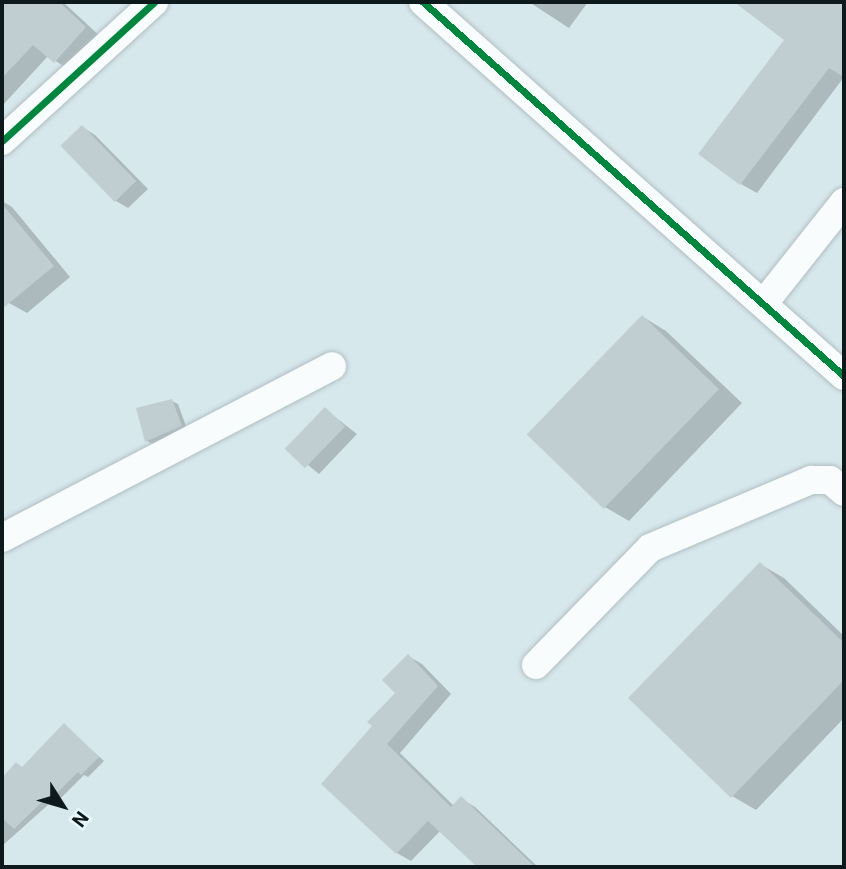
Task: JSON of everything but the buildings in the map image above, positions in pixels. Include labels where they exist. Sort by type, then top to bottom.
[{"type":"street","points":[[2,141],[154,2]]},
{"type":"street","points":[[435,6],[844,376]]},
{"type":"street","points":[[764,303],[844,202]]},
{"type":"street","points":[[2,538],[332,366]]},
{"type":"street","points":[[536,665],[650,548],[811,480],[830,480],[844,492]]},
{"type":"cycle path","points":[[2,141],[154,2]]},
{"type":"cycle path","points":[[423,2],[844,376]]}]
